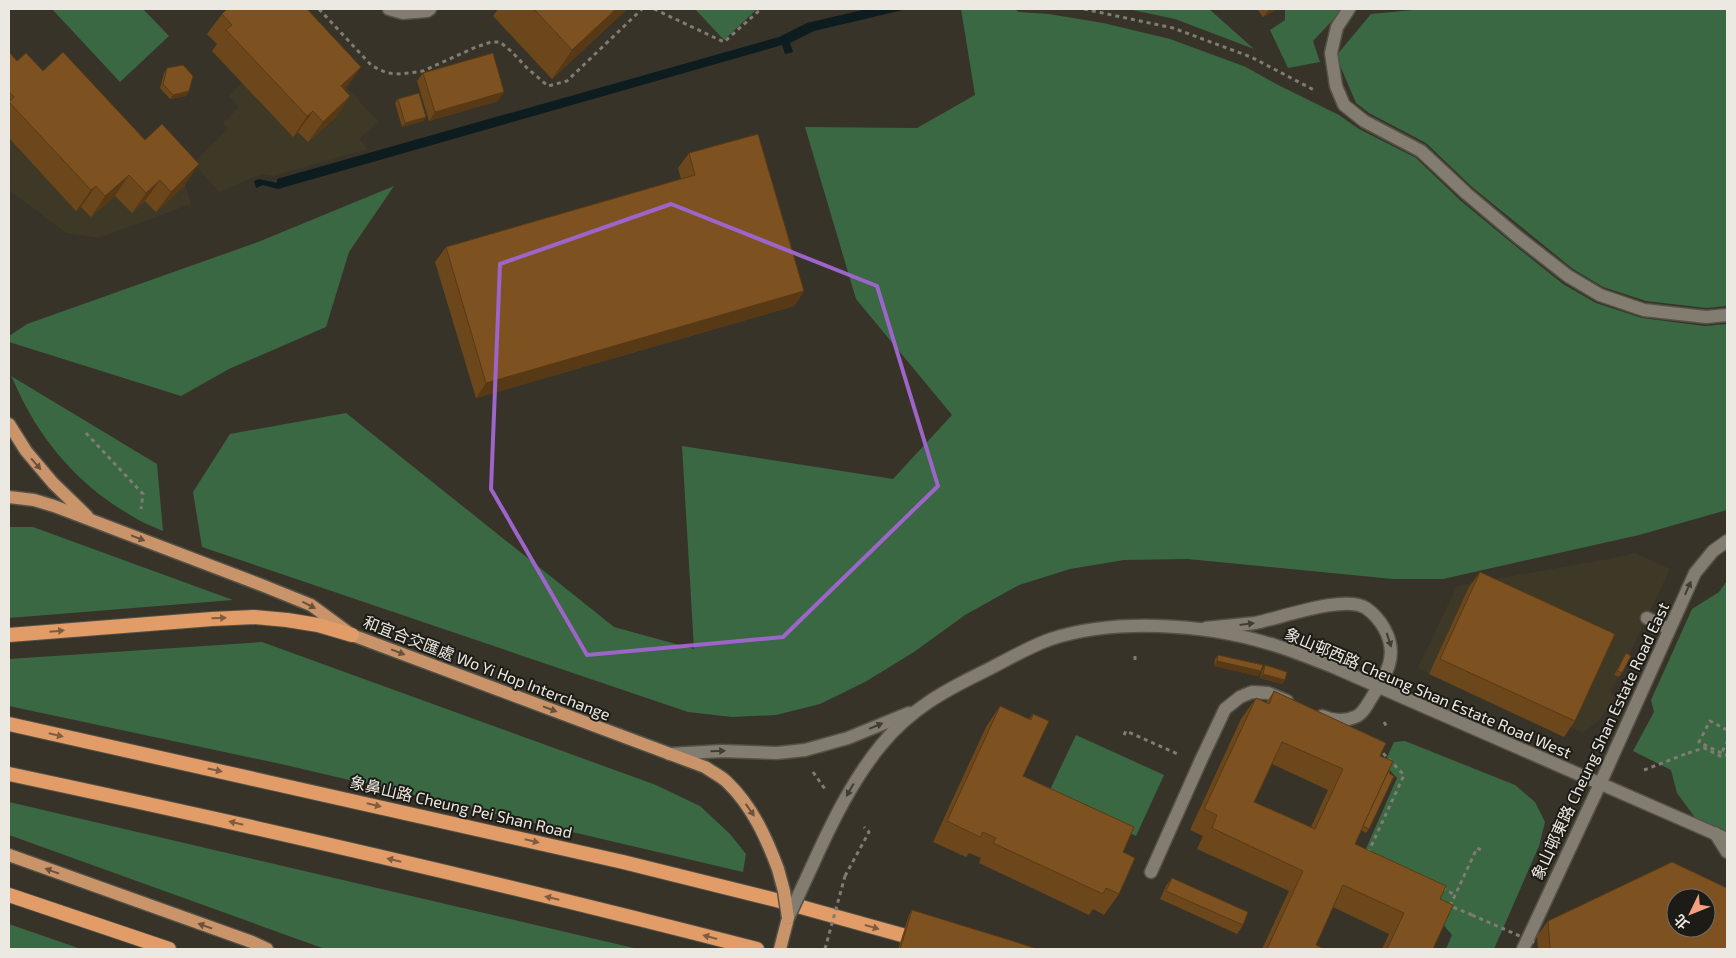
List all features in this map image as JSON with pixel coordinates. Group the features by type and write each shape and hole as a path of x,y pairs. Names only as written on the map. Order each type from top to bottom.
{"highway":[{"path":"9,635 212,618 254,617 318,625 352,635"},
{"name":"象鼻山路 Cheung Pei Shan Road","path":"9,724 614,859 776,900 902,935"},
{"path":"9,774 218,818 618,913 757,949"},
{"path":"9,895 169,949"}],"main road":[{"path":"9,424 36,464 93,521"},
{"name":"和宜合交匯處 Wo Yi Hop Interchange","path":"9,498 34,500 264,586 311,605 352,635 705,767 726,781 741,797 757,819 768,841 784,891 788,918 780,949"},
{"path":"9,855 267,949"}],"street":[{"path":"389,9 403,13 427,11 430,9"},
{"path":"1349,9 1337,27 1331,54 1336,86 1344,105 1364,121 1421,151 1467,194 1518,237 1568,276 1600,295 1644,310 1706,317 1727,315"},
{"name":"象山邨東路 Cheung Shan Estate Road East","path":"1522,949 1600,784 1694,573 1713,551 1727,541"},
{"path":"1198,629 1253,623 1326,605 1349,603 1365,607 1381,623 1390,638 1392,652 1390,663 1379,687 1363,710 1354,718 1343,721 1330,720 1312,712"},
{"path":"1647,618 1669,629"},
{"name":"象山邨西路 Cheung Shan Estate Road West","path":"788,918 841,807 860,773 883,743 914,712 941,693 1050,640 1086,631 1131,626 1198,629 1228,633 1268,643 1331,666 1727,839"},
{"path":"1151,872 1225,709 1240,697 1252,692 1268,693 1294,704"},
{"name":"象山邨西路 Cheung Shan Estate Road West","path":"669,754 722,751 777,753 805,750 848,738 914,712"},
{"path":"1715,833 1727,852"}],"path":[{"path":"319,9 372,66 387,73 401,74 423,71 476,47 491,42 500,42 526,68 548,86 567,80 642,9"},
{"path":"654,9 724,42 761,9"},
{"path":"1084,9 1173,28 1251,57 1344,105"},
{"path":"86,433 143,494 141,509"},
{"path":"1135,656 1135,662"},
{"path":"1727,730 1710,721 1699,742 1727,755"},
{"path":"1384,722 1387,727"},
{"path":"1124,735 1126,731 1200,762"},
{"path":"1644,770 1704,748 1720,756 1727,742"},
{"path":"1375,744 1404,776 1367,854 1376,858"},
{"path":"813,772 827,791"},
{"path":"825,949 845,876 869,832 864,827"},
{"path":"1483,851 1477,848 1450,906 1538,944"},
{"path":"1438,886 1455,894"}],"highlighted area":[{"path":"671,204 877,286 938,486 783,637 587,655 491,489 500,264"}],"shaded area":[{"path":"235,9 273,9 378,121 359,139 368,149 273,176 261,174 219,192 193,163 228,129 223,123 239,107 229,96 242,83 212,51 218,45 207,34"},
{"path":"867,9 907,9 814,31 790,43 793,52 785,54 782,45 278,189 263,185 256,188 254,181 259,179 277,183 277,179 779,37 807,23"},
{"path":"9,76 147,144 185,185 191,204 99,238 66,233 9,190"},
{"path":"1635,553 1670,569 1611,692 1614,696 1606,711 1597,722 1583,733 1569,727 1564,737 1418,668 1457,586"}],"green space":[{"path":"52,9 143,9 169,36 120,82"},
{"path":"695,9 757,9 724,40"},
{"path":"961,9 1014,9 1019,12 1049,14 1103,23 1170,39 1246,67 1339,115 1359,129 1416,158 1461,201 1513,244 1563,284 1596,303 1642,318 1705,326 1727,324 1727,510 1639,535 1443,579 1393,579 1188,559 1124,560 1070,569 1019,585 965,615 914,652 865,682 820,704 776,715 732,717 688,712 202,547 193,492 230,434 346,413 614,627 694,649 682,446 893,479 952,415 856,299 805,127 917,128 975,95"},
{"path":"1128,9 1209,9 1254,49 1175,19"},
{"path":"1285,9 1343,9 1313,41 1320,62 1288,68 1270,30 1285,20"},
{"path":"1423,9 1727,9 1727,306 1706,308 1646,301 1603,287 1573,269 1472,187 1426,143 1369,113 1356,103 1336,56 1371,14"},
{"path":"394,186 349,252 326,327 229,369 181,396 9,342 9,336 27,324 258,242"},
{"path":"11,376 157,464 163,531 139,520 116,506 72,470 37,426"},
{"path":"9,527 33,527 233,600 9,618"},
{"path":"1727,581 1727,855 1720,852 1677,793 1671,770 1633,751 1654,712 1651,700 1692,609 1719,592"},
{"path":"262,642 656,785 700,806 730,834 746,854 743,872 281,764 9,706 9,659"},
{"path":"1076,735 1164,775 1136,836 1048,794"},
{"path":"1405,741 1515,785 1535,802 1545,822 1539,846 1494,949 1446,949 1452,935 1436,916 1358,867 1397,778 1384,764 1394,742"},
{"path":"9,802 638,949 325,949 9,835"},
{"path":"9,924 81,949 9,949"}],"building":[{"path":"227,9 307,9 361,67 341,86 350,96 323,122 313,111 307,116 226,30 232,25 222,14"},
{"path":"534,9 616,9 572,50"},
{"path":"9,52 17,61 26,53 43,71 63,52 145,140 162,124 199,164 171,192 160,180 146,193 129,175 105,196 96,186 91,190 9,102 14,97 9,92"},
{"path":"493,53 504,92 435,112 423,73"},
{"path":"183,65 193,76 189,91 173,95 163,84 167,68"},
{"path":"419,93 426,117 405,123 398,99"},
{"path":"758,134 804,291 486,383 446,247 695,175 689,153"},
{"path":"1480,572 1615,634 1575,721 1440,659"},
{"path":"1626,653 1631,656 1622,673 1617,671"},
{"path":"1218,655 1263,665 1261,671 1217,661"},
{"path":"1265,665 1287,672 1285,680 1263,674"},
{"path":"1274,691 1386,743 1380,756 1393,761 1355,844 1446,886 1440,899 1453,905 1433,949 1387,949 1404,913 1343,885 1316,945 1324,949 1267,949 1303,871 1212,828 1217,815 1204,809 1256,698 1269,704","holes":["1282,742 1343,769 1315,829 1254,802"]},
{"path":"1000,706 1031,720 1033,714 1049,721 1023,776 1134,827 1123,852 1135,858 1119,894 1106,888 1103,894 993,843 996,838 983,832 980,837 947,821"},
{"path":"1389,770 1390,774 1394,776 1369,829 1363,826"},
{"path":"1672,862 1727,888 1727,949 1550,949 1548,921"},
{"path":"1172,878 1248,912 1243,925 1166,891"},
{"path":"912,910 1016,942 1037,949 900,949"}]}
